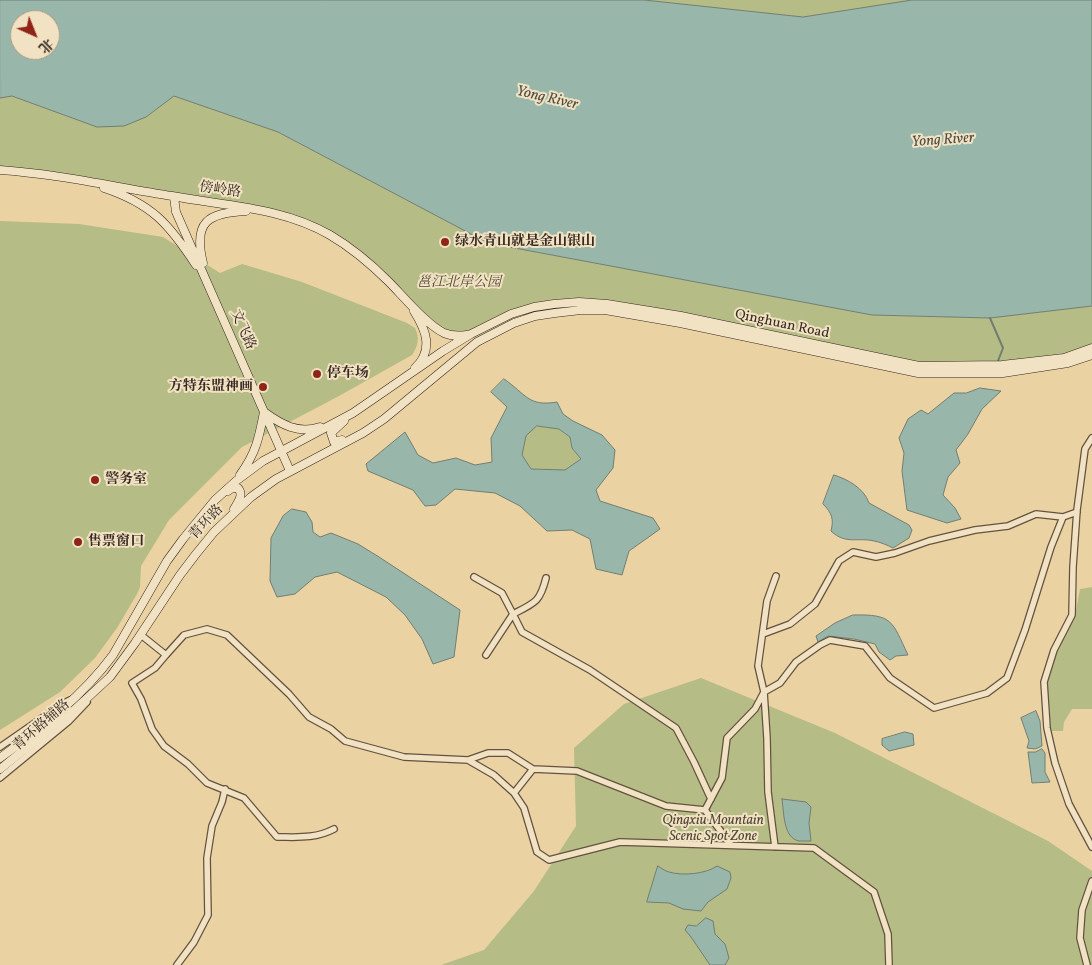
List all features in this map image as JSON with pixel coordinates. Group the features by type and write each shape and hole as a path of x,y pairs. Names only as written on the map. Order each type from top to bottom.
{"main road":[{"name":"傍岭路","path":"0,170 36,173 262,210 304,222 328,234 369,262 409,303"},
{"path":"78,180 125,195 152,212 173,232 207,282"},
{"name":"文飞路","path":"174,197 176,212 290,471"},
{"path":"207,282 199,242 204,227 211,219 220,214 262,210"},
{"name":"Qinghuan Road","path":"471,334 511,314 534,307 579,302 607,304 681,316 918,366 1002,366 1064,358 1092,348"},
{"path":"409,303 443,333 461,336 471,334"},
{"path":"394,386 419,364 426,350 427,342 423,326 409,303"},
{"name":"Qinghuan Road","path":"363,433 404,404 477,342 496,331 535,316 581,310 604,310 680,323 918,373 1002,373 1068,363 1092,355"},
{"name":"青环路","path":"0,758 57,714 92,681 113,655 167,561 215,500 236,481 263,461 353,413 471,334"},
{"path":"236,481 251,460 264,412 278,422 297,430 314,429 334,424"},
{"path":"353,413 331,433 334,442 363,433"},
{"name":"青环路","path":"0,769 97,690 141,635 196,554 231,515 251,497 290,471 363,433"},
{"path":"215,500 232,488 238,488 241,496 231,515"}],"street":[{"path":"1092,438 1085,449 1077,512 1072,615 1054,650 1044,682 1047,728 1055,763 1069,804 1092,847"},
{"path":"763,634 790,624 815,604 839,561 854,552 876,556 895,554 929,541 975,530 1008,526 1036,514 1063,517 1077,512"},
{"path":"705,810 722,778 727,738 755,708 764,692 780,683 796,662 830,640 865,646 890,678 934,708 987,693 1007,678 1063,517"},
{"path":"775,847 768,792 768,738 764,692 758,666 767,601 776,576"},
{"path":"474,577 502,593 522,632 590,670 676,728 711,799"},
{"path":"486,655 513,614 532,604 542,594 546,578"},
{"path":"334,829 322,835 277,837 244,798 206,783 188,764 164,746 152,729 141,699 132,683 155,668 184,635 207,629 227,635 289,694 309,716 331,729 345,741 404,758 468,760 488,753 508,752 533,770 577,771 666,806 705,810 732,845"},
{"path":"141,635 166,655"},
{"name":"青环路辅路","path":"0,778 72,718 97,690"},
{"path":"0,747 62,704 77,697"},
{"path":"468,760 494,775 514,793 524,808 537,852 549,860 620,842 814,848 874,892 888,934 889,965"},
{"path":"514,793 533,770"},
{"path":"177,965 194,942 208,915 207,858 212,826 222,802 224,789"},
{"path":"1087,965 1080,938 1082,910 1092,881"}],"green space":[{"path":"644,0 912,0 803,17"},
{"name":"邕江北岸公园","path":"12,96 97,127 146,117 174,96 278,132 488,243 872,315 990,318 1092,306 1092,348 1064,358 919,366 607,304 534,307 471,334 443,333 348,246 281,215 0,170 0,98"},
{"path":"0,221 79,224 163,237 220,273 242,264 302,282 407,323 415,328 418,339 412,355 242,447 169,520 141,566 140,587 137,594 117,628 95,658 60,692 0,730"},
{"path":"537,426 559,429 570,437 572,448 581,459 565,470 531,469 522,455 525,436"},
{"path":"1092,587 1092,709 1072,709 1064,722 1063,731 1052,731 1045,715 1048,679 1047,660 1056,654 1055,645 1075,615 1080,589"},
{"name":"Qingxiu Mountain Scenic Spot Zone","path":"701,678 835,733 1048,841 1092,871 1092,965 441,965 484,950 534,891 576,826 574,748 624,704"}],"water":[{"name":"Yong River","path":"0,0 644,0 803,17 912,0 1092,0 1092,306 990,318 872,315 488,243 278,132 174,96 146,117 124,126 97,127 12,96 0,98"},
{"path":"504,379 533,401 540,403 557,402 563,414 602,435 615,450 613,468 596,490 600,501 653,518 660,529 629,551 622,575 596,569 590,539 572,530 547,531 520,506 495,493 455,489 436,505 425,506 413,490 368,471 366,464 405,432 418,455 433,463 456,458 475,465 492,462 491,438 507,407 491,392","holes":["537,426 559,429 570,437 572,448 581,459 565,470 531,469 522,455 526,436"]},
{"path":"980,388 1001,391 982,409 968,434 956,450 960,463 948,477 943,495 955,508 961,519 947,523 907,510 902,471 904,453 899,438 908,419 921,410 928,414 954,393 966,393"},
{"path":"834,475 859,489 869,503 909,525 912,530 909,538 893,548 874,541 842,538 831,531 832,516 823,504"},
{"path":"292,509 306,512 312,522 313,532 320,537 331,533 358,544 460,610 454,657 433,664 422,639 405,615 386,597 337,572 315,577 295,594 277,597 270,581 271,538 283,516"},
{"path":"853,615 884,618 894,627 908,655 896,656 890,660 879,652 875,644 854,639 828,636 818,642 816,636 835,623"},
{"path":"1036,711 1040,721 1042,746 1035,749 1027,748 1029,741 1021,718"},
{"path":"905,732 913,734 914,745 889,751 882,745 882,739"},
{"path":"1042,749 1045,753 1045,772 1050,782 1032,783 1028,752"},
{"path":"782,799 806,802 811,807 809,823 811,841 799,841 790,835 785,824"},
{"path":"658,866 669,872 687,874 707,871 717,866 730,872 731,878 727,889 708,902 701,911 683,909 669,903 647,902"},
{"path":"706,918 713,921 715,934 725,944 729,958 725,965 710,965 685,930 688,925 696,926"}],"waterway":[{"path":"990,318 1003,348 998,361"}],"place":[{"name":"绿水青山就是金山银山","path":"445,242"},
{"name":"停车场","path":"317,374"},
{"name":"方特东盟神画","path":"263,387"},
{"name":"警务室","path":"95,480"},
{"name":"售票窗口","path":"78,542"}]}
